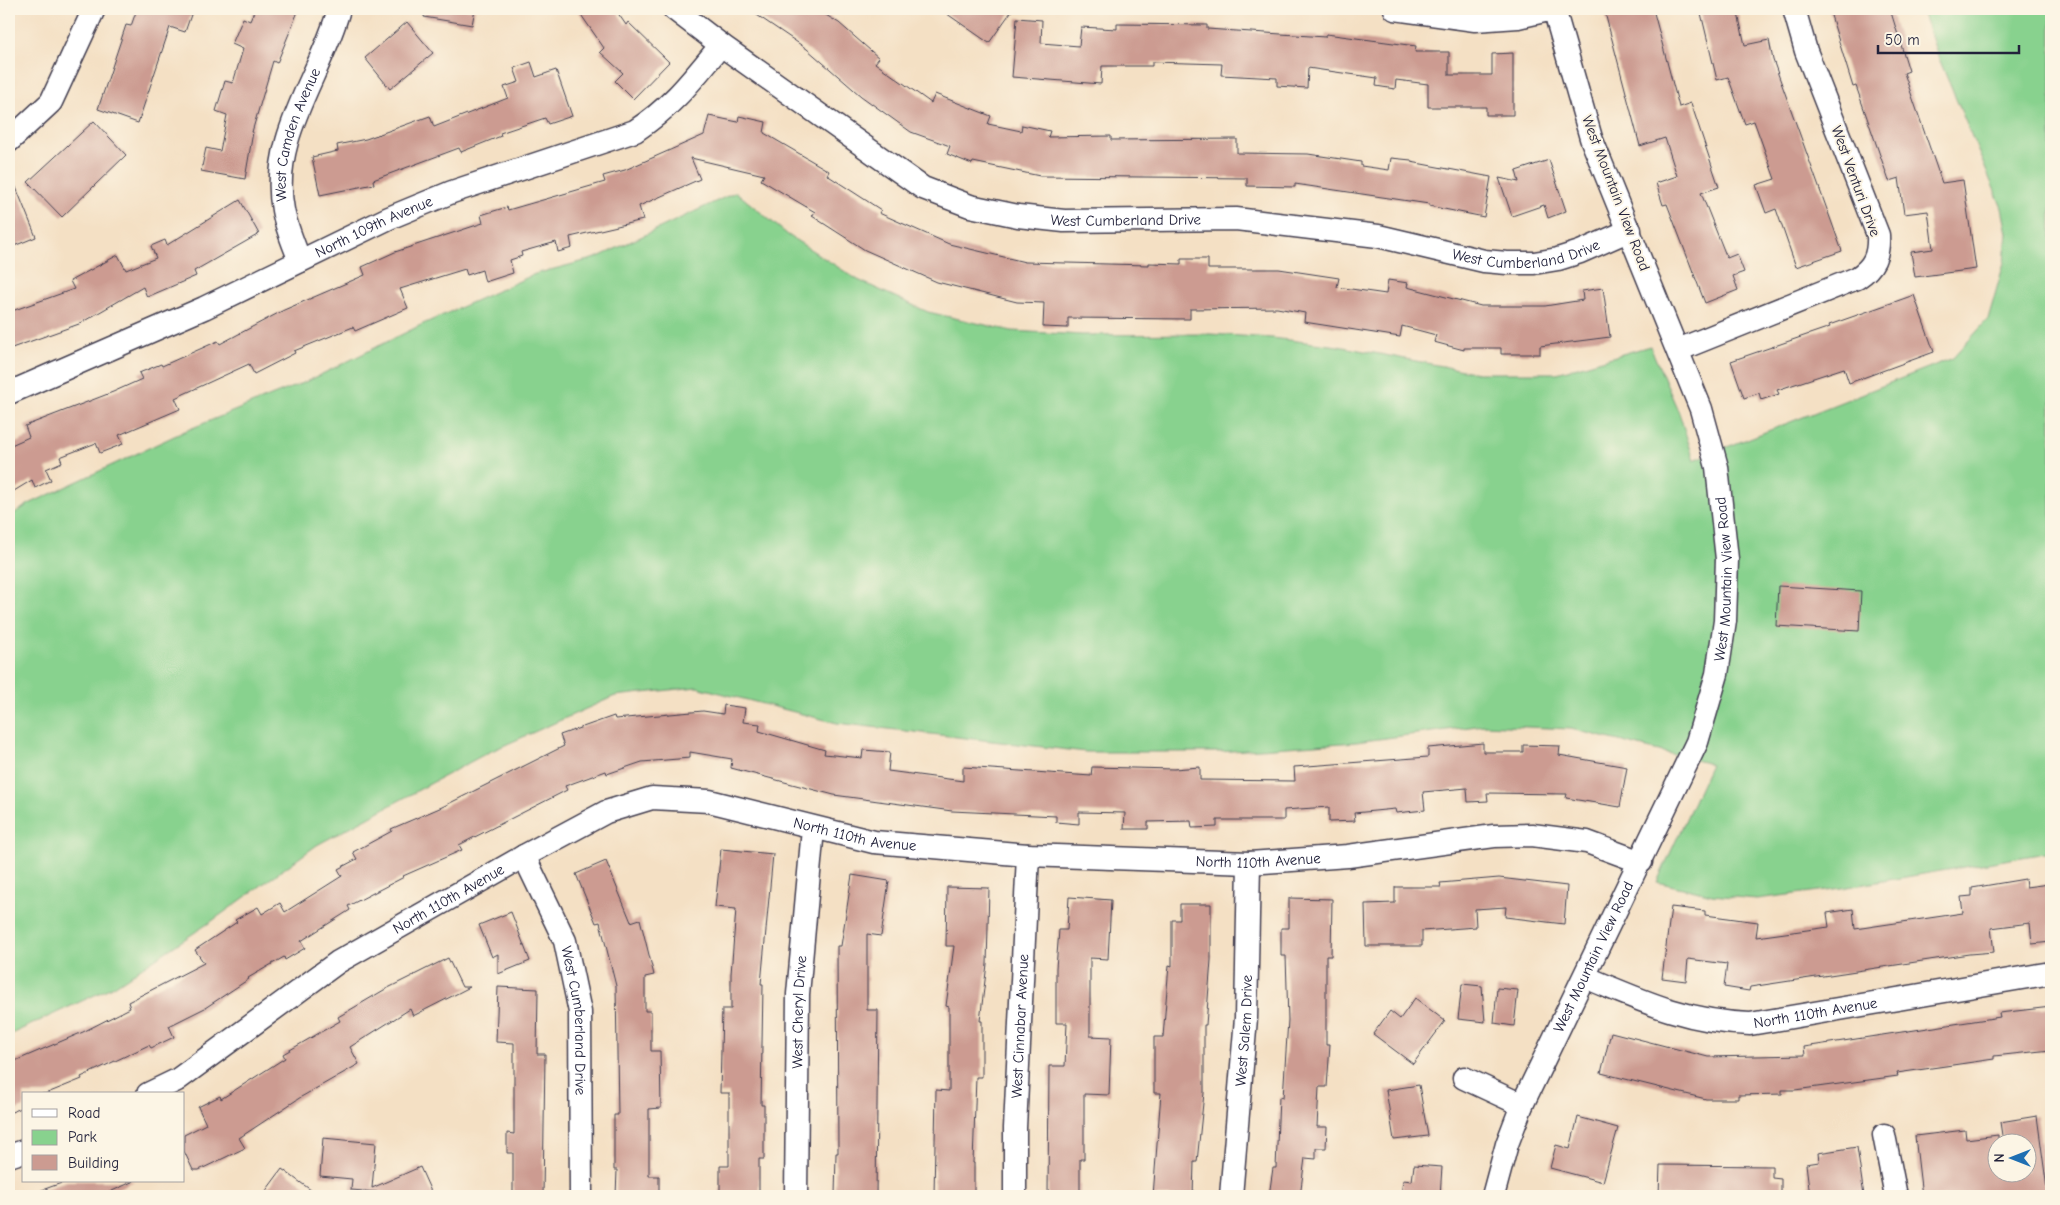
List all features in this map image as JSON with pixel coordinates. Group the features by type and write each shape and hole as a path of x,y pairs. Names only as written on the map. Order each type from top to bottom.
{"street":[{"path":"9,141 51,102 94,9"},
{"name":"West Camden Avenue","path":"300,261 283,210 280,175 286,144 296,113 323,52 339,9"},
{"name":"West Cumberland Drive","path":"674,9 721,45 923,188 970,206 1018,216 1064,221 1236,219 1378,236 1484,261 1507,263 1534,263 1558,259 1580,252 1630,230"},
{"path":"1395,9 1475,20 1518,17 1554,9"},
{"name":"West Mountain View Road","path":"1493,1196 1507,1144 1522,1105 1641,862 1697,742 1717,674 1725,621 1727,559 1717,466 1701,409 1630,230 1591,138 1554,9"},
{"name":"West Venturi Drive","path":"1678,350 1857,278 1874,263 1879,249 1878,235 1806,52 1794,9"},
{"name":"North 109th Avenue","path":"9,393 204,308 389,218 452,192 635,131 660,114 681,95 721,45"},
{"name":"North 110th Avenue","path":"152,1092 177,1080 338,962 524,856 606,812 652,798 709,801 813,829 874,842 1028,855 1249,863 1348,856 1494,836 1532,835 1587,842 1641,862"},
{"name":"West Cheryl Drive","path":"796,1196 798,994 813,829"},
{"name":"West Cinnabar Avenue","path":"1015,1196 1015,1128 1028,855"},
{"name":"West Cumberland Drive","path":"524,856 565,941 580,1012 581,1196"},
{"name":"West Salem Drive","path":"1231,1196 1246,1018 1249,863"},
{"name":"North 110th Avenue","path":"1585,977 1656,1007 1687,1016 1718,1023 1750,1024 2051,973"},
{"path":"1464,1078 1522,1105"},
{"path":"1884,1135 1896,1196"},
{"path":"9,1156 22,1152"}],"green space":[{"path":"1921,9 2051,9 2051,852 1842,888 1757,899 1712,895 1657,882 1711,764 1571,729 1484,725 1356,742 1218,752 1086,752 837,723 697,687 615,696 487,753 317,845 212,921 114,986 9,1035 9,517 29,504 185,431 310,380 423,324 535,274 596,258 736,192 788,235 858,280 928,312 1012,331 1082,335 1210,334 1272,338 1338,346 1478,373 1557,373 1650,346 1679,413 1694,460 1953,358 1988,319 2004,263 2007,233 2002,208 1940,61"}],"building":[{"path":"137,9 193,9 185,32 170,27 138,123 98,109 126,25 131,26"},
{"path":"255,9 299,9 277,63 273,61 252,132 245,179 201,171 206,148 220,151 227,115 216,111 225,81 233,83 243,49 232,44 243,18 250,21"},
{"path":"425,9 475,9 472,25 424,17"},
{"path":"577,9 615,9 626,25 628,22 669,62 633,99 615,81 623,73 600,52 604,48"},
{"path":"748,9 816,9 839,23 879,58 875,63 931,103 935,94 991,116 988,124 1021,131 1022,125 1050,131 1048,137 1111,136 1111,140 1237,139 1237,153 1308,154 1361,162 1361,166 1389,170 1391,158 1411,160 1411,162 1491,177 1484,217 1429,206 1429,204 1295,184 1295,187 1247,186 1247,178 1040,176 973,162 972,164 947,154 950,146 911,132 861,96 807,49"},
{"path":"940,9 1013,9 989,43"},
{"path":"1604,9 1653,9 1679,107 1691,103 1719,187 1701,193 1727,258 1737,254 1744,272 1733,276 1738,290 1705,303 1667,204 1663,205 1656,183 1677,176 1665,138 1640,146"},
{"path":"1700,9 1737,9 1745,45 1769,40 1773,60 1842,251 1796,267 1776,209 1766,213 1756,185 1775,179 1754,121 1745,124 1728,77 1717,80"},
{"path":"1829,9 1890,9 1909,71 1904,73 1942,183 1963,180 1976,269 1915,277 1911,252 1933,249 1928,211 1904,214 1899,178 1889,181 1856,86 1853,87"},
{"path":"1017,18 1042,20 1041,43 1079,46 1081,27 1117,29 1117,24 1207,25 1207,29 1325,37 1326,34 1416,46 1415,52 1449,52 1449,75 1492,75 1492,54 1513,53 1513,115 1486,115 1486,107 1428,107 1428,84 1396,80 1395,89 1376,86 1377,78 1308,68 1307,88 1277,86 1277,78 1221,75 1222,64 1152,62 1152,66 1102,66 1101,84 1012,77"},
{"path":"407,22 433,53 390,89 365,58"},
{"path":"531,62 536,77 556,70 572,116 548,124 545,118 500,133 501,136 461,152 459,148 373,180 374,184 320,195 312,157 338,151 337,145 366,139 430,116 434,127 508,98 504,87 519,82 514,68"},
{"path":"709,116 738,122 739,116 766,122 764,133 829,171 827,175 881,210 879,213 949,244 1025,262 1149,265 1149,263 1181,264 1181,259 1208,259 1208,269 1279,269 1339,278 1337,287 1386,294 1388,280 1408,283 1407,287 1481,306 1545,306 1583,300 1582,291 1603,288 1610,337 1540,346 1540,354 1501,354 1501,348 1464,348 1464,350 1434,342 1436,335 1402,326 1400,337 1304,322 1305,313 1277,308 1190,309 1190,319 1068,318 1068,328 1043,327 1044,303 1017,302 937,282 865,250 812,216 815,212 761,180 764,175 691,158 700,179 639,206 643,220 570,237 572,248 558,252 556,242 521,252 522,256 510,260 513,273 485,282 482,270 467,275 465,269 400,289 408,308 355,331 353,327 294,351 295,353 254,374 249,364 175,398 180,409 119,435 123,444 100,453 96,443 60,457 62,462 46,469 51,480 35,488 32,480 9,494 9,446 29,437 25,426 142,379 139,373 161,364 162,366 218,341 220,344 284,310 365,275 362,267 395,252 483,223 481,215 507,207 508,210 605,182 603,176 625,170 704,135"},
{"path":"94,121 126,155 62,217 28,182"},
{"path":"1549,160 1566,211 1548,218 1544,205 1512,216 1499,178 1519,182 1516,171"},
{"path":"9,170 36,237 9,248"},
{"path":"240,200 259,234 194,271 196,276 147,297 143,287 79,324 9,349 9,312 74,289 70,281 118,255 126,270 156,258 151,246 165,240 167,245"},
{"path":"1914,295 1934,352 1849,383 1844,368 1777,390 1779,394 1761,400 1759,393 1744,398 1731,361 1830,327 1829,325"},
{"path":"1778,586 1861,591 1859,631 1776,626"},
{"path":"724,705 745,708 743,722 760,724 759,731 825,750 824,754 862,758 863,750 890,752 888,771 963,781 963,767 1091,776 1092,767 1174,769 1200,767 1200,780 1295,781 1294,767 1428,757 1428,748 1483,743 1483,752 1523,752 1523,745 1560,746 1559,755 1627,767 1620,807 1566,798 1567,794 1487,793 1488,801 1468,802 1467,788 1423,792 1425,810 1396,813 1395,809 1354,813 1355,821 1329,822 1329,807 1284,810 1284,820 1217,820 1217,827 1192,828 1191,821 1148,822 1148,829 1124,829 1125,813 1079,812 1079,824 1056,822 1056,816 952,811 834,795 731,768 732,759 690,752 690,758 642,762 607,774 606,771 565,786 567,790 459,845 462,850 403,876 348,906 350,910 301,941 305,948 285,960 284,957 248,978 205,1008 169,1026 174,1037 151,1048 149,1045 81,1077 82,1079 50,1092 22,1092 22,1108 9,1113 9,1066 16,1063 15,1061 83,1032 130,1008 128,1002 204,963 195,950 237,922 235,920 258,907 262,914 280,903 285,912 342,876 338,869 357,859 353,852 392,831 391,829 442,807 564,746 560,735 614,716 615,719 703,711 723,714"},
{"path":"721,849 773,854 761,984 763,984 761,1105 764,1105 764,1159 759,1159 759,1196 720,1196 720,1166 729,1166 729,1093 720,1093 722,1009 731,1009 731,974 736,909 715,907"},
{"path":"606,861 631,922 640,919 654,975 645,977 645,1011 651,1011 651,1051 660,1051 661,1108 649,1109 649,1176 659,1176 659,1196 616,1196 617,1170 614,1170 614,1115 618,1115 616,986 600,922 596,923 576,874"},
{"path":"852,875 889,881 881,936 867,934 867,1010 878,1010 876,1196 835,1196 836,1153 838,1153 837,946 841,946"},
{"path":"1499,878 1567,886 1564,924 1505,917 1506,907 1475,909 1476,927 1422,931 1422,946 1366,946 1365,904 1395,903 1395,887 1441,887 1440,883"},
{"path":"2025,879 2026,887 2049,884 2051,942 2032,944 2030,923 1991,928 1994,952 1969,954 1750,987 1749,991 1724,987 1727,964 1688,959 1686,981 1662,978 1671,907 1705,911 1705,915 1758,922 1756,937 1829,927 1827,913 1853,909 1855,929 1963,913 1961,897 1972,896 1972,888"},
{"path":"947,887 989,888 987,964 980,1021 982,1021 982,1077 976,1077 973,1163 974,1196 934,1196 936,1090 949,1091 949,1007 946,1006 954,946 946,946"},
{"path":"1069,897 1111,900 1108,959 1090,958 1090,1036 1111,1037 1109,1095 1084,1094 1084,1159 1080,1159 1080,1196 1048,1196 1049,1066 1065,1066 1067,1023 1056,1023 1056,968 1059,930 1067,930"},
{"path":"1289,898 1332,899 1331,956 1326,956 1326,1045 1330,1045 1327,1087 1319,1087 1317,1127 1327,1127 1326,1148 1316,1148 1316,1159 1305,1158 1300,1196 1269,1196 1273,1168 1276,1168 1279,1097 1283,1098 1288,1020 1286,956 1281,956 1281,928 1289,928"},
{"path":"1180,904 1211,904 1211,960 1206,1025 1204,1025 1204,1093 1197,1162 1194,1162 1193,1196 1153,1196 1161,1093 1154,1093 1154,1037 1163,1037 1169,965 1172,966 1172,920 1180,920"},
{"path":"511,912 530,961 498,974 498,954 492,957 479,925"},
{"path":"448,958 462,987 470,987 413,1016 410,1009 350,1047 359,1064 301,1097 239,1138 245,1148 199,1170 193,1170 185,1153 185,1134 206,1124 198,1107 220,1096 221,1099 285,1058 283,1054 340,1021 338,1017 384,990"},
{"path":"1462,984 1482,986 1485,1022 1458,1019"},
{"path":"498,987 538,989 537,1054 545,1054 543,1196 513,1196 513,1153 507,1153 507,1133 514,1134 514,1043 496,1042"},
{"path":"1497,988 1518,990 1514,1026 1494,1023"},
{"path":"1415,998 1445,1021 1413,1064 1373,1034 1390,1011 1400,1019"},
{"path":"2051,1007 2051,1050 1994,1056 1994,1059 1897,1073 1898,1076 1795,1090 1782,1090 1782,1094 1738,1095 1738,1099 1706,1099 1601,1073 1611,1032 1708,1057 1805,1055 1804,1047 2000,1017 1999,1013"},
{"path":"1419,1085 1428,1136 1394,1140 1386,1090"},
{"path":"2037,1116 2048,1196 1922,1196 1915,1136 1965,1130 1966,1139 1988,1136 1988,1182 2038,1182 2038,1132 2002,1132 2000,1122"},
{"path":"1578,1117 1618,1128 1603,1182 1550,1168 1556,1145 1570,1149"},
{"path":"323,1138 376,1143 372,1188 420,1167 433,1196 391,1196 390,1193 351,1190 352,1179 320,1176"},
{"path":"1857,1147 1864,1196 1810,1196 1806,1164 1819,1162 1818,1153"},
{"path":"1414,1165 1442,1167 1440,1196 1401,1196 1403,1180 1412,1181"},
{"path":"1660,1165 1772,1166 1772,1178 1781,1179 1781,1196 1659,1196"},
{"path":"282,1169 319,1196 262,1196"},
{"path":"64,1182 132,1182 101,1196 31,1196 31,1194"}]}
